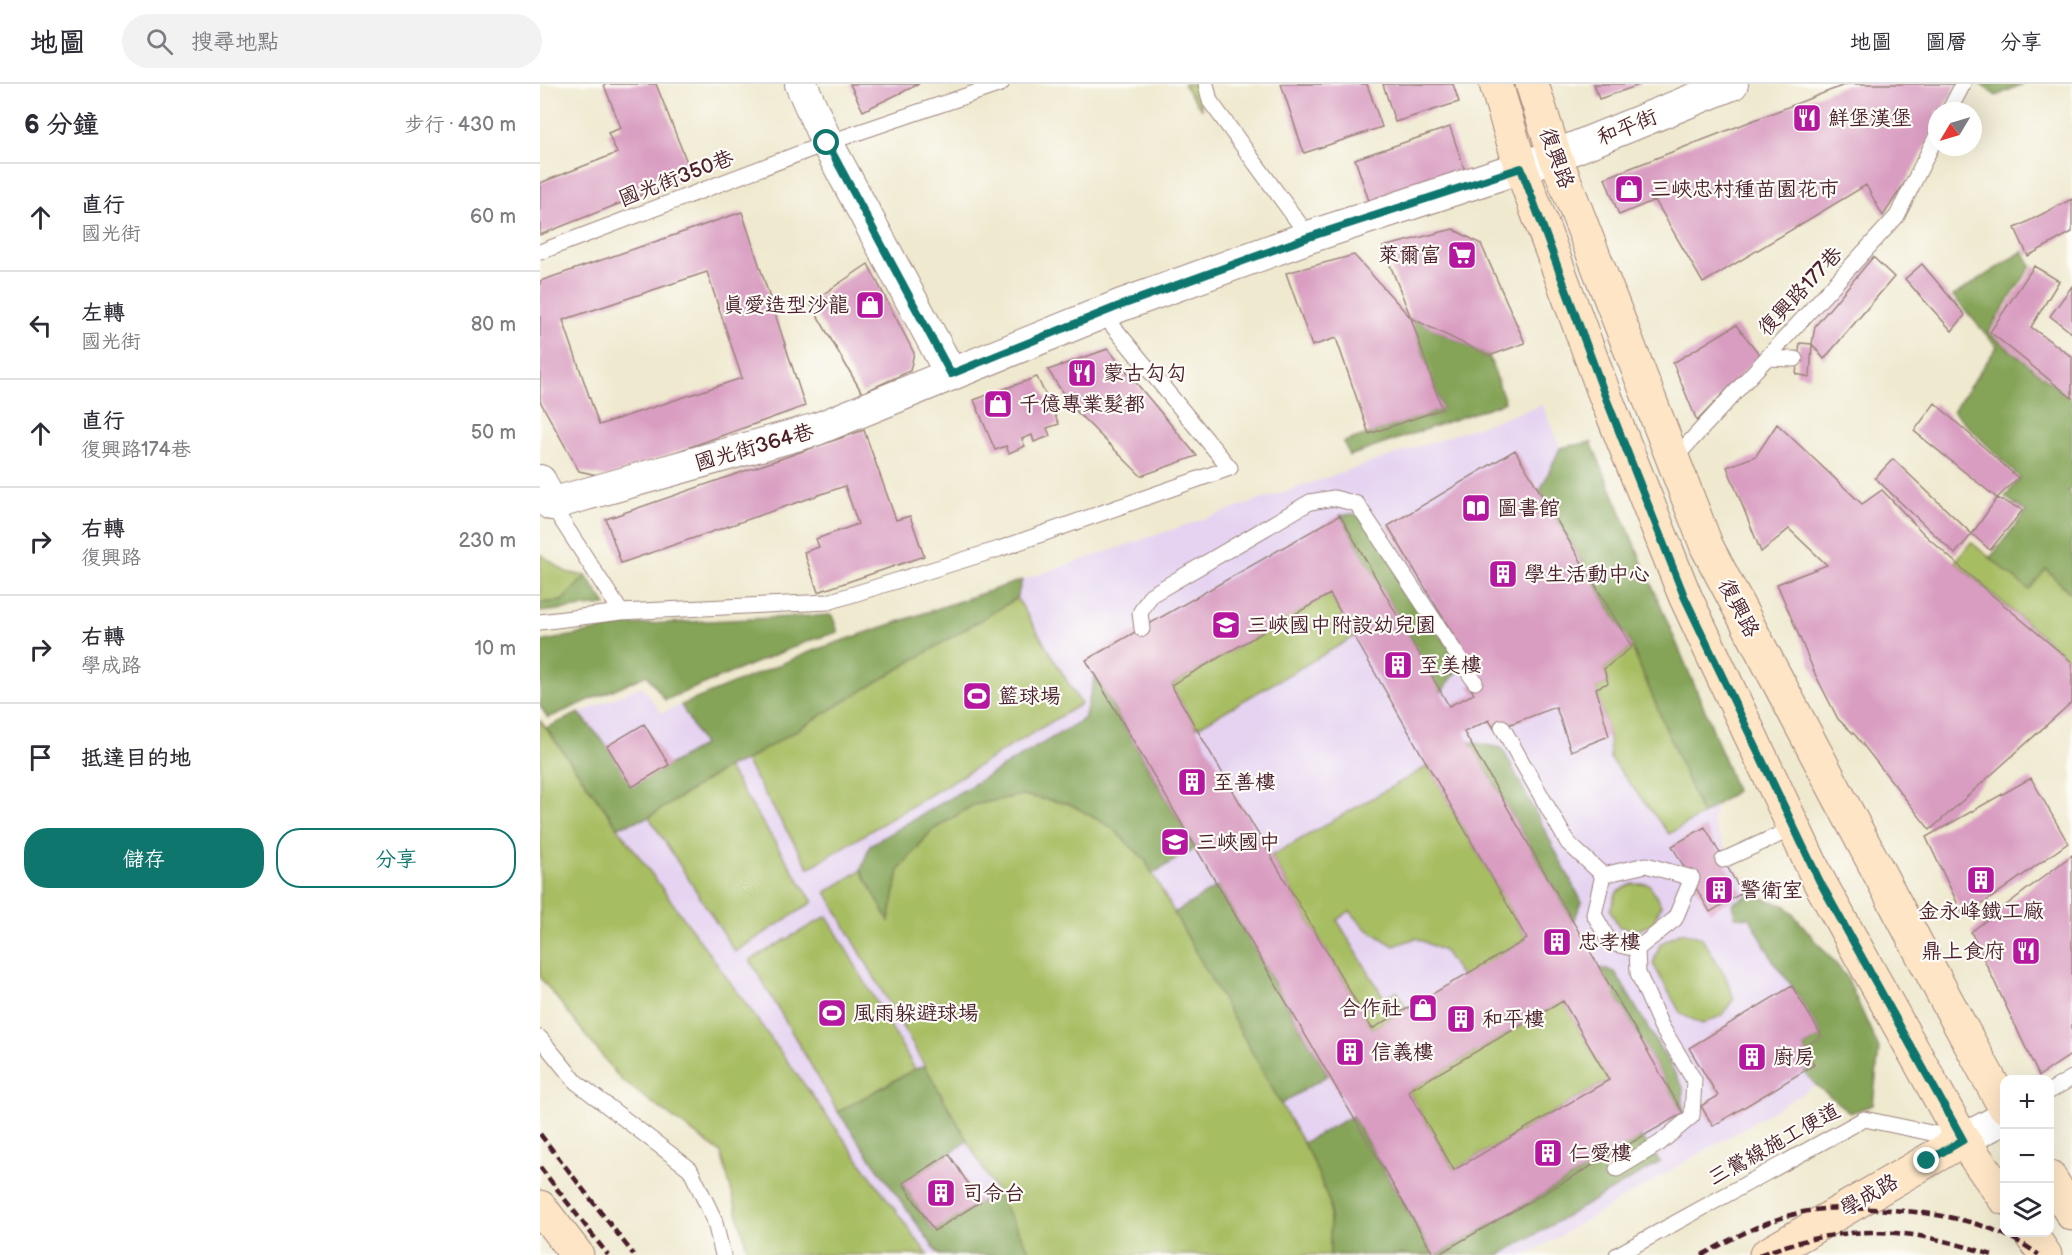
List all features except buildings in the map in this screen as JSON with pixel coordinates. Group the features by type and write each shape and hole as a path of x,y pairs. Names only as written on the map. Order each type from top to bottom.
{"main road":[{"name":"復興路","path":"1496,84 1521,168 1606,398 1684,596 1824,891 1963,1140 2000,1192"},
{"name":"復興路","path":"1532,84 1555,156 1707,547 2000,1099"},
{"name":"學成路","path":"1767,1255 1963,1140"},
{"path":"2052,1183 2072,1214"},
{"path":"540,1207 577,1255"},
{"path":"2032,1237 2045,1255"}],"street":[{"path":"801,84 827,143 951,374"},
{"name":"和平街","path":"1309,237 1555,156 1732,84"},
{"name":"國光街364巷","path":"546,493 817,429 951,374 1119,298 1309,237"},
{"name":"學成路","path":"1963,1140 2000,1120"}],"lane":[{"name":"國光街350巷","path":"540,252 827,143 1001,84"},
{"path":"1206,84 1210,101 1309,237"},
{"path":"1954,102 1963,84"},
{"name":"復興路177巷","path":"1673,460 1897,216 1928,153"},
{"path":"540,622 621,612 828,602 999,549 1230,468 1119,298"},
{"path":"1767,358 1795,358"},
{"path":"546,493 621,612"},
{"path":"1142,629 1140,613 1150,595 1310,502 1334,498 1358,504 1475,682"},
{"path":"1502,727 1568,843 1603,875"},
{"path":"1723,860 1794,828"},
{"path":"1603,875 1646,865 1692,878 1675,919 1637,949"},
{"path":"1603,875 1594,914 1610,943 1637,949"},
{"path":"1617,1169 1660,1143 1692,1116 1694,1080 1661,1026 1638,973 1637,949"},
{"path":"540,1038 576,1082 690,1169 714,1219 723,1255"},
{"path":"2054,1088 2072,1078"},
{"name":"三鶯線施工便道","path":"1617,1255 1863,1119 1963,1140"}],"shaded area":[{"name":"三峽國中","path":"1542,405 1716,804 1712,823 1750,894 1765,899 1847,1063 1830,1077 1527,1255 928,1255 546,728 642,686 661,713 815,650"}],"green space":[{"path":"1183,84 1196,84 1202,110"},
{"path":"1980,84 2023,84 1996,96"},
{"path":"2023,251 2031,266 1988,332 2072,400 2072,487 2068,492 2072,496 2072,591 2068,591 2046,569 2029,590 1990,558 2026,512 2005,497 2020,478 1953,411 1997,347 1953,296"},
{"path":"1411,318 1489,356 1505,402 1349,456 1344,442 1442,409"},
{"path":"1591,442 1710,722 1736,791 1702,815 1632,647 1540,491 1560,448"},
{"path":"1367,513 1461,666 1441,693 1340,515"},
{"path":"1971,542 2029,589 2046,569 2068,591 2072,591 2072,662 1955,562"},
{"path":"540,554 566,572 586,576 562,601 540,603"},
{"path":"586,576 606,605 540,612 540,603 562,601"},
{"path":"1022,580 1017,598 745,761 727,767 649,817 618,827 546,728 579,713 607,746 632,786 703,745 681,705 815,650"},
{"path":"1330,594 1354,637 1196,728 1171,685"},
{"path":"1017,598 1081,704 809,868 745,761"},
{"path":"832,615 838,632 811,640 665,700 647,675 548,718 540,706 540,642 624,625"},
{"path":"1632,647 1702,815 1669,834 1610,758 1609,736 1596,688 1608,683 1604,669"},
{"path":"1095,676 1195,848 1152,874 1145,860 1111,827 1070,804 1022,795 973,805 931,831 899,870 889,921 861,870 870,845 1084,719"},
{"path":"540,720 928,1255 749,1255 721,1153 621,1080 540,977"},
{"path":"1470,742 1502,748 1582,902 1573,922"},
{"path":"1428,766 1527,939 1462,978 1444,951 1416,938 1394,946 1365,928 1350,911 1337,920 1384,998 1397,991 1407,1009 1372,1029 1271,856"},
{"path":"727,767 813,902 735,952 649,817"},
{"path":"1023,795 1070,804 1111,827 1145,860 1314,1163 1330,1204 1330,1255 1032,1255 826,892 861,870 889,920 899,870 931,831 973,805"},
{"path":"1632,884 1649,884 1661,905 1653,923 1638,930 1619,927 1610,910 1617,892"},
{"path":"1218,886 1328,1075 1281,1104 1174,913"},
{"path":"1750,894 1786,906 1846,976 1879,1049 1873,1105 1850,1113 1804,1072 1814,1065 1803,1047 1822,1036 1792,986 1775,964 1750,918 1735,917 1733,903"},
{"name":"風雨躲避球場","path":"827,916 915,1069 838,1112 750,960"},
{"path":"1681,932 1702,938 1725,975 1734,999 1721,1016 1702,1024 1681,1014 1653,964 1660,944"},
{"path":"1599,968 1615,972 1683,1087 1683,1113"},
{"path":"1563,1001 1609,1080 1454,1170 1408,1091"},
{"path":"925,1066 968,1141 903,1184 934,1231 996,1192 1032,1255 939,1255 838,1112 915,1069"},
{"path":"1352,1116 1434,1255 1330,1255 1330,1204 1314,1163 1303,1143"},
{"path":"1641,1137 1660,1162 1500,1255 1437,1255"}],"railway":[{"path":"540,1134 634,1255"},
{"path":"540,1167 608,1255"},
{"path":"1702,1255 1764,1224 1790,1215 1811,1210 1845,1208 1915,1212 1959,1219 2001,1233 2039,1255"},
{"path":"1759,1255 1819,1237 1876,1232 1932,1238 1992,1255"}],"place":[{"name":"鮮堡漢堡","path":"1807,118"},
{"name":"三峽忠村種苗園花市","path":"1629,189"},
{"name":"萊爾富","path":"1462,255"},
{"name":"真愛造型沙龍","path":"870,305"},
{"name":"蒙古勾勾","path":"1082,373"},
{"name":"千億專業髮都","path":"998,404"},
{"name":"圖書館","path":"1476,508"},
{"name":"學生活動中心","path":"1503,574"},
{"name":"三峽國中附設幼兒園","path":"1226,625"},
{"name":"至美樓","path":"1398,665"},
{"name":"籃球場","path":"977,696"},
{"name":"至善樓","path":"1192,782"},
{"name":"三峽國中","path":"1175,842"},
{"name":"金永峰鐵工廠","path":"1981,880"},
{"name":"警衛室","path":"1719,890"},
{"name":"忠孝樓","path":"1557,942"},
{"name":"鼎上食府","path":"2026,951"},
{"name":"合作社","path":"1423,1008"},
{"name":"風雨躲避球場","path":"832,1013"},
{"name":"和平樓","path":"1461,1019"},
{"name":"信義樓","path":"1350,1052"},
{"name":"廚房","path":"1752,1057"},
{"name":"仁愛樓","path":"1548,1153"},
{"name":"司令台","path":"941,1193"}],"route":[{"path":"827,143 951,374 1119,306 1309,237 1521,168 1606,398 1684,596 1819,880 1963,1140 1927,1161"}]}
